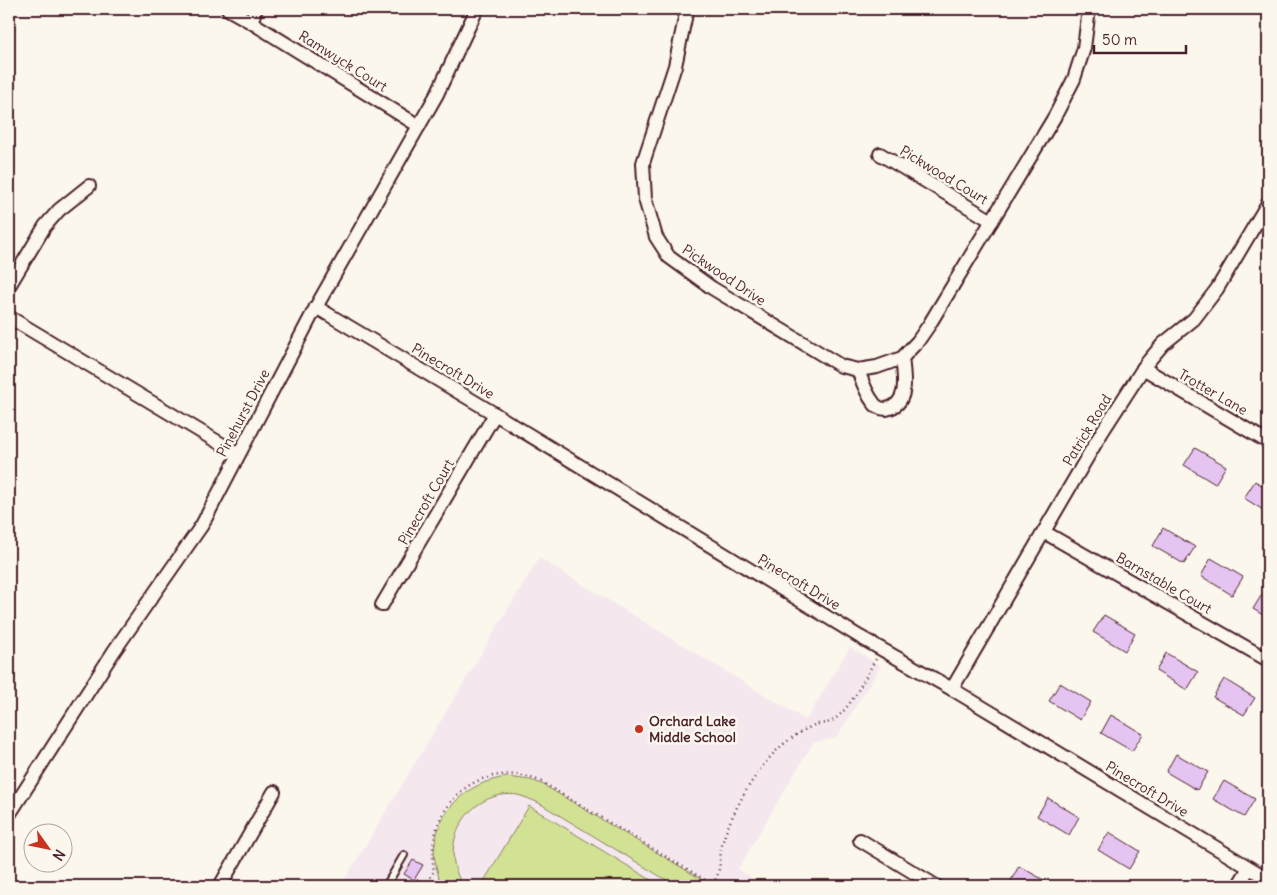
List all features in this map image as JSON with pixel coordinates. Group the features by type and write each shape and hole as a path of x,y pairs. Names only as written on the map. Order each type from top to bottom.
{"street":[{"name":"Ramwyck Court","path":"228,9 419,126"},
{"path":"251,22 256,9"},
{"name":"Pinehurst Drive","path":"9,815 114,652 202,525 316,307 437,94 476,9"},
{"name":"Pickwood Drive","path":"687,9 674,66 643,163 645,200 656,236 669,257 712,288 841,366 858,370"},
{"path":"902,358 904,381 902,396 898,403 888,408 880,409 867,394 858,370 877,367 902,358 918,341 929,325 1055,116 1074,79 1084,48 1089,9"},
{"name":"Pickwood Court","path":"880,154 992,221"},
{"path":"9,286 45,226 59,210 89,186"},
{"name":"Patrick Road","path":"952,689 1102,432 1143,368 1163,344 1194,319 1217,289 1268,203"},
{"name":"Pinecroft Drive","path":"316,307 882,650 952,689 1268,879"},
{"path":"9,317 238,454"},
{"name":"Trotter Lane","path":"1143,368 1268,442"},
{"name":"Pinecroft Court","path":"382,605 495,414"},
{"name":"Barnstable Court","path":"1044,532 1268,660"},
{"path":"220,886 274,792"},
{"path":"860,840 936,886"},
{"path":"1238,886 1249,868"}],"lane":[{"path":"386,886 404,856"}],"path":[{"path":"712,884 719,874 723,840 749,784 763,765 790,738 817,724 830,722 844,711 882,650"},
{"path":"425,886 434,871 432,857 434,835 444,810 454,798 476,782 491,776 504,775 524,776 546,784 716,886"},
{"path":"409,886 410,884 415,886"}],"shaded area":[{"name":"Orchard Lake Middle School","path":"539,558 806,720 850,647 881,666 836,738 813,743 738,869 765,886 341,886"}],"green space":[{"path":"507,777 531,780 542,784 713,886 676,886 539,803 518,795 500,795 484,801 471,810 461,823 455,838 453,854 456,871 464,886 433,886 439,878 434,855 435,840 446,813 455,802 478,785"},
{"path":"529,806 661,886 481,886"}],"building":[{"path":"1195,448 1226,466 1215,484 1184,465"},
{"path":"1255,481 1268,489 1268,513 1244,498"},
{"path":"1163,528 1195,547 1184,564 1153,546"},
{"path":"1211,558 1243,577 1232,595 1201,576"},
{"path":"1264,591 1268,594 1268,618 1253,609"},
{"path":"1104,615 1135,633 1125,651 1093,632"},
{"path":"1166,653 1198,672 1187,690 1156,671"},
{"path":"1224,679 1255,698 1244,715 1213,697"},
{"path":"1060,683 1091,702 1080,720 1049,701"},
{"path":"1111,715 1143,734 1132,751 1101,733"},
{"path":"1176,754 1208,772 1197,790 1166,772"},
{"path":"1224,781 1255,799 1244,817 1213,799"},
{"path":"1048,798 1079,817 1069,835 1037,816"},
{"path":"1109,832 1140,851 1129,869 1098,850"},
{"path":"413,860 423,865 414,880 404,874"},
{"path":"1019,866 1051,884 1050,886 1013,886 1009,884"}],"place":[{"name":"Orchard Lake Middle School","path":"639,729"}]}
